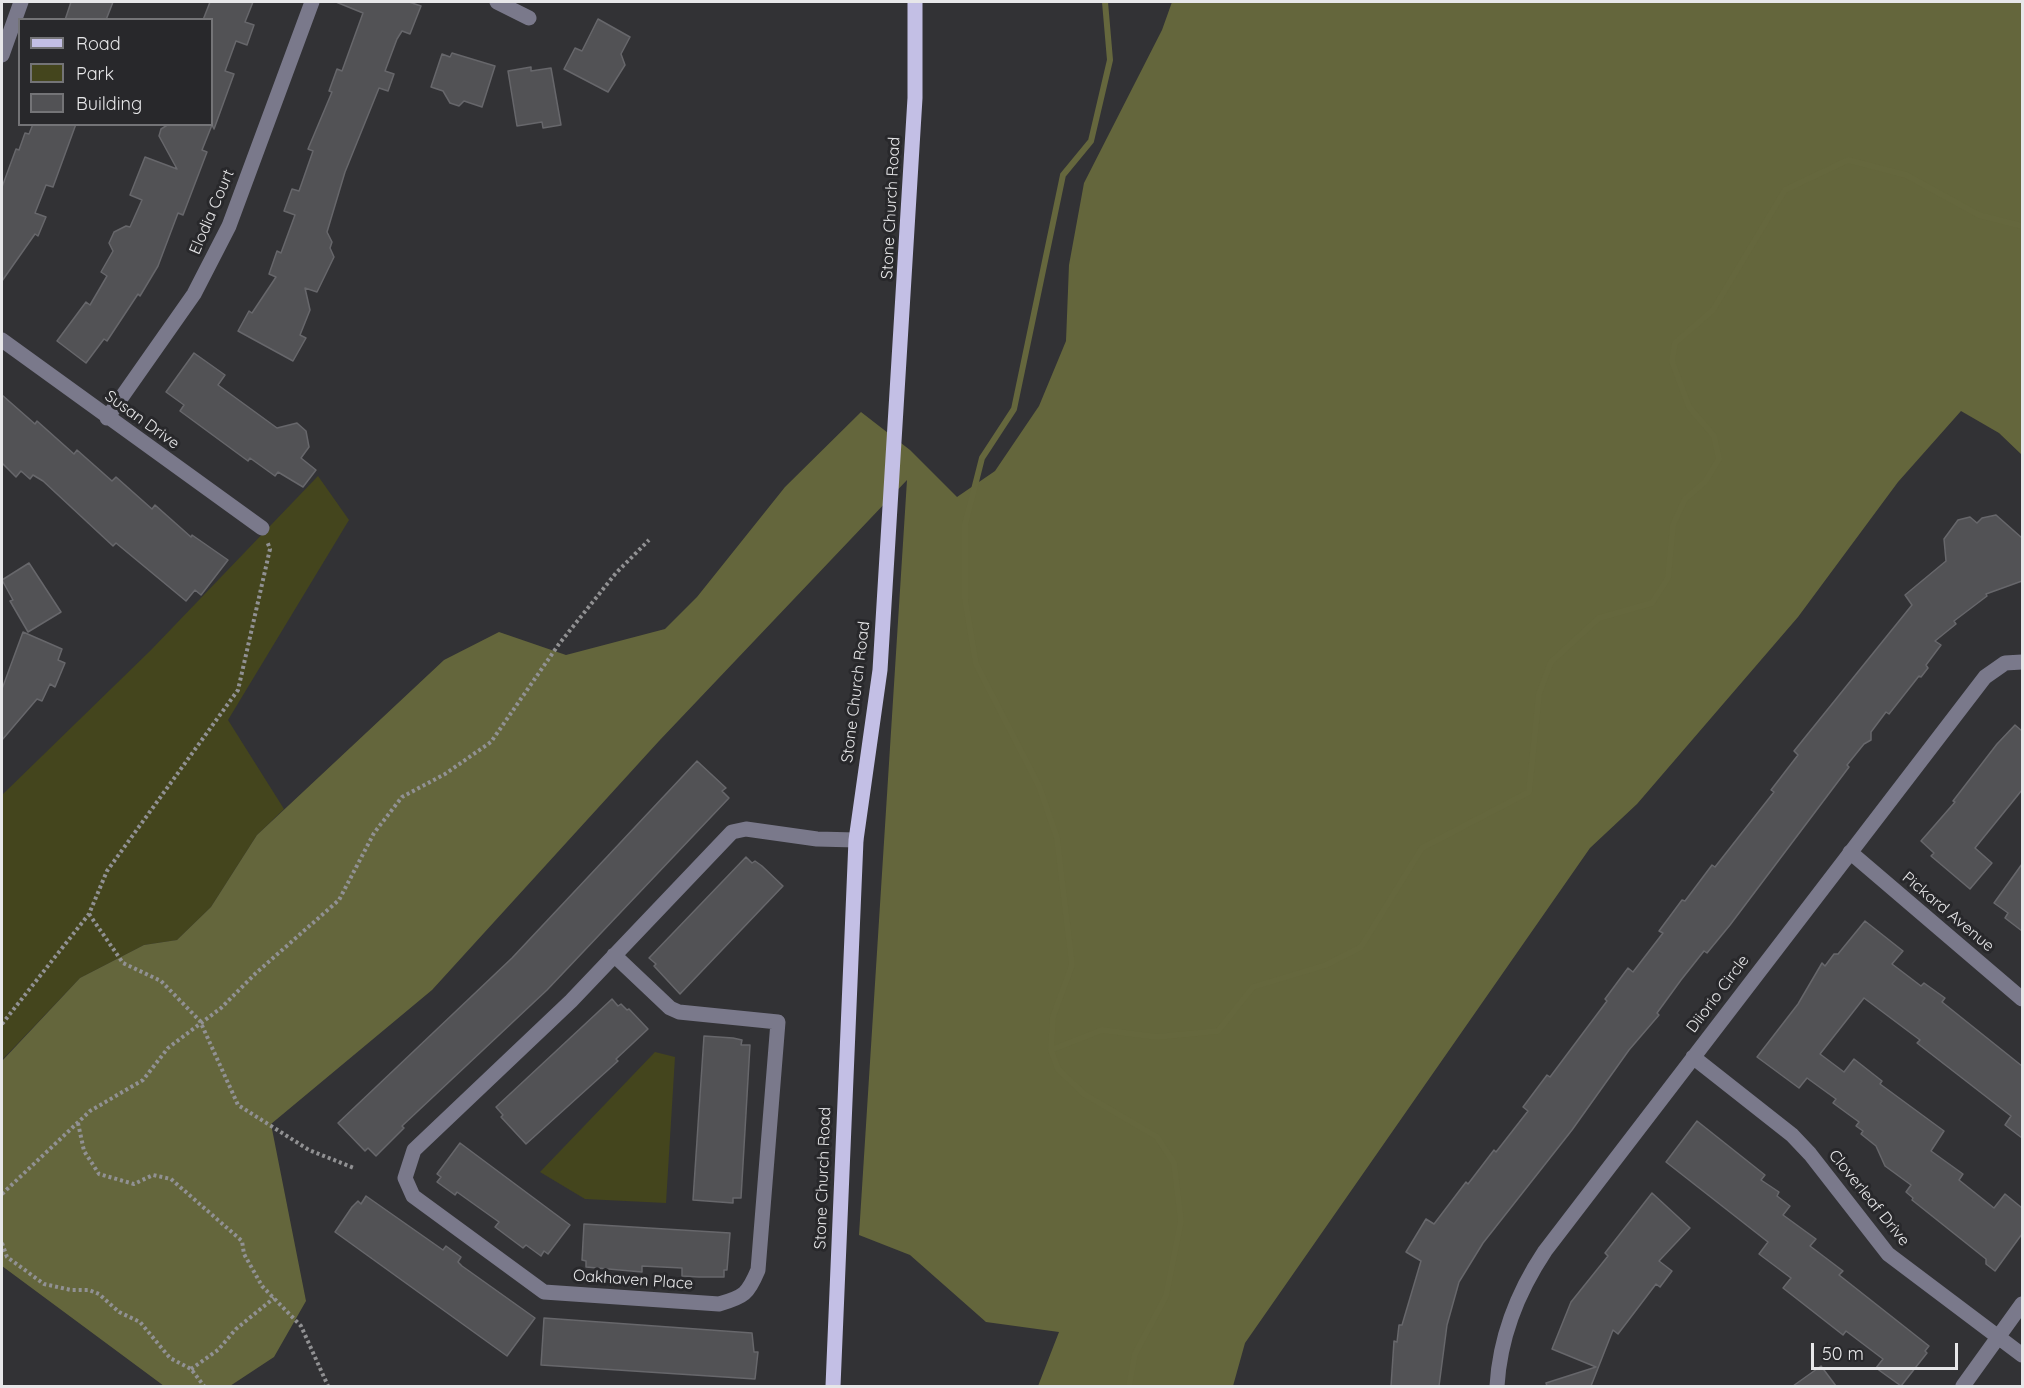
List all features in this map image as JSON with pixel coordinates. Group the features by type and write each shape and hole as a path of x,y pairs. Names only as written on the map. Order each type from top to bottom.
{"main road":[{"name":"Stone Church Road","path":"833,1386 856,840 880,670 915,98 915,2"}],"street":[{"path":"2,55 21,2"},
{"name":"Elodia Court","path":"107,418 194,294 229,226 312,2"},
{"path":"497,2 529,18"},
{"name":"Susan Drive","path":"2,340 262,528"},
{"name":"Diiorio Circle","path":"1497,1386 1503,1340 1514,1306 1533,1268 1985,677 2005,663 2022,662"},
{"name":"Oakhaven Place","path":"614,955 670,1008 679,1012 778,1023 758,1270 749,1290 739,1299 719,1304 544,1292 413,1196 405,1178 414,1150 571,1001 614,955 732,832 746,829 821,839 856,840"},
{"name":"Pickard Avenue","path":"1850,852 2022,999"},
{"name":"Cloverleaf Drive","path":"1694,1057 1792,1136 1815,1160 1888,1254 2022,1355"},
{"path":"1963,1386 2022,1304"}],"path":[{"path":"2,1024 89,914 107,871 238,690 270,549 262,528"},
{"path":"2,1194 90,1111 143,1080 168,1048 221,1008 339,900 374,833 402,797 445,774 491,742 558,644 616,573 649,540"},
{"path":"89,914 123,963 161,981 200,1022 238,1105 309,1150 354,1168"},
{"path":"78,1123 84,1151 99,1174 134,1184 153,1175 171,1179 242,1241 249,1262 262,1286 301,1326 328,1386"},
{"path":"2,1243 6,1257 44,1284 71,1290 89,1290 99,1294 119,1312 140,1322 170,1358 191,1369 204,1386"},
{"path":"191,1369 218,1350 236,1329 274,1298"}],"green space":[{"path":"1172,2 2022,2 2022,455 1999,433 1961,411 1898,482 1798,617 1637,804 1590,848 1245,1343 1233,1386 1038,1386 1059,1332 986,1322 910,1255 859,1235 907,480 659,741 432,990 271,1124 306,1301 274,1357 230,1386 164,1386 2,1266 2,1061 80,978 144,945 177,940 211,907 257,835 444,660 499,632 566,655 665,629 697,597 785,487 861,412 910,450 957,497 995,471 1039,406 1066,341 1069,265 1084,183 1162,30"},
{"path":"318,476 349,520 228,720 284,809 257,835 211,907 177,940 144,945 80,978 2,1060 2,795 151,650"},
{"path":"655,1052 675,1057 666,1203 585,1199 540,1172"}],"building":[{"path":"71,2 113,2 107,18 66,18"},
{"path":"210,2 253,2 245,22 254,25 247,45 236,41 225,71 234,74 214,129 213,18 204,18"},
{"path":"336,2 409,2 421,6 410,34 402,31 397,39 385,71 394,74 388,91 379,88 345,172 327,232 332,242 330,248 334,257 317,292 305,288 310,310 300,335 306,338 293,361 238,331 249,311 252,313 276,277 269,274 277,251 281,253 295,215 284,211 292,189 299,191 313,151 308,149 332,92 329,91 337,69 342,71 363,13"},
{"path":"598,19 630,37 621,54 625,65 608,92 564,69 575,48 582,51"},
{"path":"452,53 495,66 482,107 464,101 459,106 450,103 443,91 431,87 442,54 450,57"},
{"path":"531,67 531,71 551,68 561,125 543,128 542,122 517,126 508,71"},
{"path":"32,126 75,126 53,187 46,185 35,213 46,217 38,236 35,234 2,281 2,187 16,149 19,150 25,133 29,134"},
{"path":"166,126 212,126 202,150 207,152 183,215 178,213 158,266 140,296 138,294 107,341 104,339 86,363 57,341 86,302 90,305 107,276 101,272 113,251 109,243 114,232 126,226 130,227 142,200 130,195 145,157 177,169 159,136 161,129"},
{"path":"194,353 225,375 218,385 277,428 297,423 306,431 309,447 301,458 316,470 303,487 278,472 275,476 250,458 248,461 180,411 184,405 166,392"},
{"path":"2,395 35,424 37,421 74,454 77,450 112,481 116,477 152,509 155,505 191,537 192,535 228,560 201,595 195,590 186,601 116,543 113,546 43,481 33,475 30,479 21,471 16,477 2,463"},
{"path":"1996,515 2022,538 2022,581 1986,594 1987,596 1954,621 1956,624 1935,641 1941,645 1926,665 1928,668 1889,714 1886,712 1871,732 1871,740 1864,744 1847,765 1849,767 1730,925 1707,953 1704,951 1681,980 1657,1013 1659,1015 1629,1050 1572,1130 1483,1243 1459,1282 1447,1325 1439,1386 1391,1386 1394,1341 1397,1342 1399,1325 1402,1325 1421,1261 1406,1252 1426,1219 1434,1224 1466,1182 1468,1184 1494,1150 1496,1152 1528,1111 1523,1107 1547,1075 1550,1077 1607,1001 1605,999 1628,968 1633,972 1663,933 1659,931 1682,900 1685,901 1712,865 1715,867 1774,792 1771,790 1798,755 1794,751 1912,605 1905,595 1946,561 1944,539 1958,520 1970,517 1977,523 1982,518"},
{"path":"29,563 61,612 28,632 10,601 13,600 2,580"},
{"path":"23,632 62,649 58,660 65,663 55,687 50,684 42,701 37,699 2,740 2,689"},
{"path":"2015,725 2022,731 2022,790 1975,848 1992,863 1970,889 1931,856 1934,853 1921,841 1955,802 1953,801 1997,744"},
{"path":"697,761 726,788 722,791 729,798 547,990 402,1126 404,1128 376,1156 368,1148 365,1151 338,1123 512,958"},
{"path":"746,857 752,863 755,861 762,866 783,886 680,994 649,958"},
{"path":"2022,864 2022,931 2005,918 2008,913 1994,903"},
{"path":"1865,921 1903,951 1892,964 1921,986 1924,983 1945,998 1942,1002 2022,1066 2022,1138 2005,1125 2011,1116 1917,1043 1920,1040 1864,998 1820,1054 1844,1072 1854,1059 1882,1081 1880,1084 1944,1131 1931,1151 1963,1174 1959,1180 1994,1208 2005,1194 2022,1208 2022,1234 1995,1271 1986,1264 1986,1259 1912,1200 1913,1198 1906,1192 1911,1185 1885,1166 1876,1146 1861,1134 1863,1131 1856,1126 1859,1122 1833,1103 1836,1099 1807,1078 1799,1088 1757,1057 1798,1004 1822,963 1825,966 1834,954 1838,954"},
{"path":"612,999 618,1006 621,1004 627,1010 629,1009 648,1029 616,1059 618,1061 526,1144 501,1117 503,1115 496,1107"},
{"path":"704,1036 733,1038 742,1040 741,1045 750,1045 741,1198 733,1198 733,1203 693,1200"},
{"path":"1697,1121 1765,1175 1761,1180 1779,1192 1777,1196 1790,1206 1783,1215 1816,1239 1810,1246 1843,1271 1839,1275 1929,1346 1925,1351 1927,1353 1901,1386 1876,1368 1883,1359 1846,1331 1843,1335 1783,1288 1791,1278 1759,1254 1768,1242 1666,1162"},
{"path":"460,1143 570,1225 548,1254 544,1251 541,1256 526,1245 523,1248 495,1227 499,1222 457,1192 455,1195 437,1182 441,1177 437,1174"},
{"path":"1652,1193 1690,1228 1659,1261 1672,1271 1660,1287 1656,1284 1618,1334 1613,1330 1591,1386 1547,1386 1546,1383 1596,1367 1552,1349 1571,1302 1608,1256 1605,1253"},
{"path":"366,1196 443,1250 446,1246 461,1257 458,1262 462,1266 535,1318 507,1356 335,1232 352,1207 358,1201 361,1204"},
{"path":"584,1224 730,1233 727,1270 724,1270 724,1277 699,1277 682,1276 682,1268 642,1266 642,1272 586,1267 586,1261 582,1260"},
{"path":"544,1318 752,1333 754,1352 758,1352 755,1379 541,1365"},
{"path":"1821,1366 1836,1386 1793,1386"}],"waterway":[{"path":"1105,2 1110,60 1091,141 1063,175 1014,409 982,458 965,525 965,599 976,664 1039,786 1057,838 1072,965 1053,1017 1051,1050 1058,1069 1084,1094 1157,1137 1174,1163 1181,1221 1166,1296 1135,1354 1129,1386"},
{"path":"1051,1050 1102,1030 1157,1037 1218,1031 1253,987 1326,965 1361,947 1422,848 1529,792 1539,694 1551,662 1599,618 1652,603 1668,578 1673,525 1685,499 1705,482 1719,459 1714,436 1689,407 1672,361 1675,343 1713,310 1785,190 1848,160 1906,175 1979,215 2022,226"}]}
